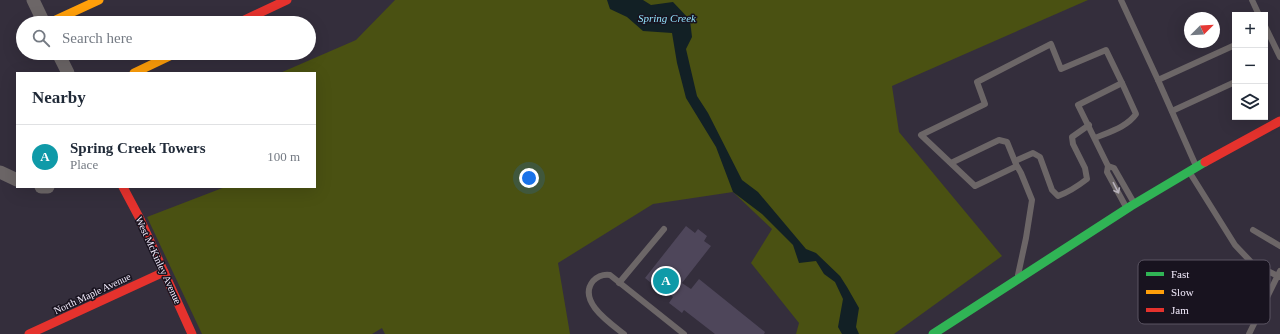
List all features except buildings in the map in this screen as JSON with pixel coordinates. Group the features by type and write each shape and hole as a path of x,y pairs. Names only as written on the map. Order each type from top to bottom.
{"street":[{"path":"33,0 41,16"},
{"path":"64,16 99,0"},
{"path":"253,16 287,0"},
{"path":"62,60 68,72"},
{"path":"136,72 161,60"},
{"path":"934,334 1130,207 1193,169 1280,121"},
{"path":"0,172 16,180"},
{"name":"West McKinley Avenue","path":"124,188 140,219 192,334"},
{"name":"North Maple Avenue","path":"29,334 164,272"}],"lane":[{"path":"1121,0 1172,111 1193,169 1235,245 1249,260"},
{"path":"1252,0 1258,12"},
{"path":"1268,34 1280,57"},
{"path":"1089,125 1072,137 1073,144 1085,168 1087,179 1066,193 1058,196 1052,190 1040,157 1033,153 1016,164 974,186 921,135 985,104 977,82 1051,44 1061,69 1106,50 1122,83 1136,114 1133,119 1126,124 1095,138"},
{"path":"1158,80 1232,47"},
{"path":"1122,83 1078,105 1108,166 1108,172 1130,207"},
{"path":"1172,111 1232,83"},
{"path":"951,163 999,140 1007,142 1032,200 1017,280"},
{"path":"619,283 664,229"},
{"path":"1253,230 1280,246"},
{"path":"624,334 603,317 590,302 588,292 592,282 597,277 604,274 610,275 684,334"},
{"path":"1270,292 1279,274"},
{"path":"1249,334 1254,324"}],"green space":[{"path":"395,0 1088,0 892,86 899,132 1002,256 894,334 796,334 799,323 751,263 772,229 733,192 653,204 558,263 570,334 385,334 382,328 372,334 202,334 147,217 222,188 316,188 316,72 282,72 310,60 316,60 316,57 356,40"}],"water":[{"name":"Spring Creek","path":"607,0 643,0 651,5 673,2 690,20 692,37 686,49 697,96 708,113 742,180 758,192 806,249 816,253 840,276 859,308 856,327 859,334 842,334 838,327 843,299 835,282 824,274 816,261 799,263 793,245 762,214 733,192 716,147 686,98 677,63 672,33 643,31 627,17 610,9"}],"traffic: fast":[{"path":"933,334 1131,206 1205,162"}],"traffic: slow":[{"path":"64,16 99,0"},
{"path":"136,72 161,60"}],"traffic: jam":[{"path":"253,16 287,0"},
{"path":"1205,162 1280,121"},
{"path":"124,188 140,219 192,334"},
{"path":"29,334 164,272"}],"place":[{"name":"Spring Creek Towers","path":"666,281"}]}
